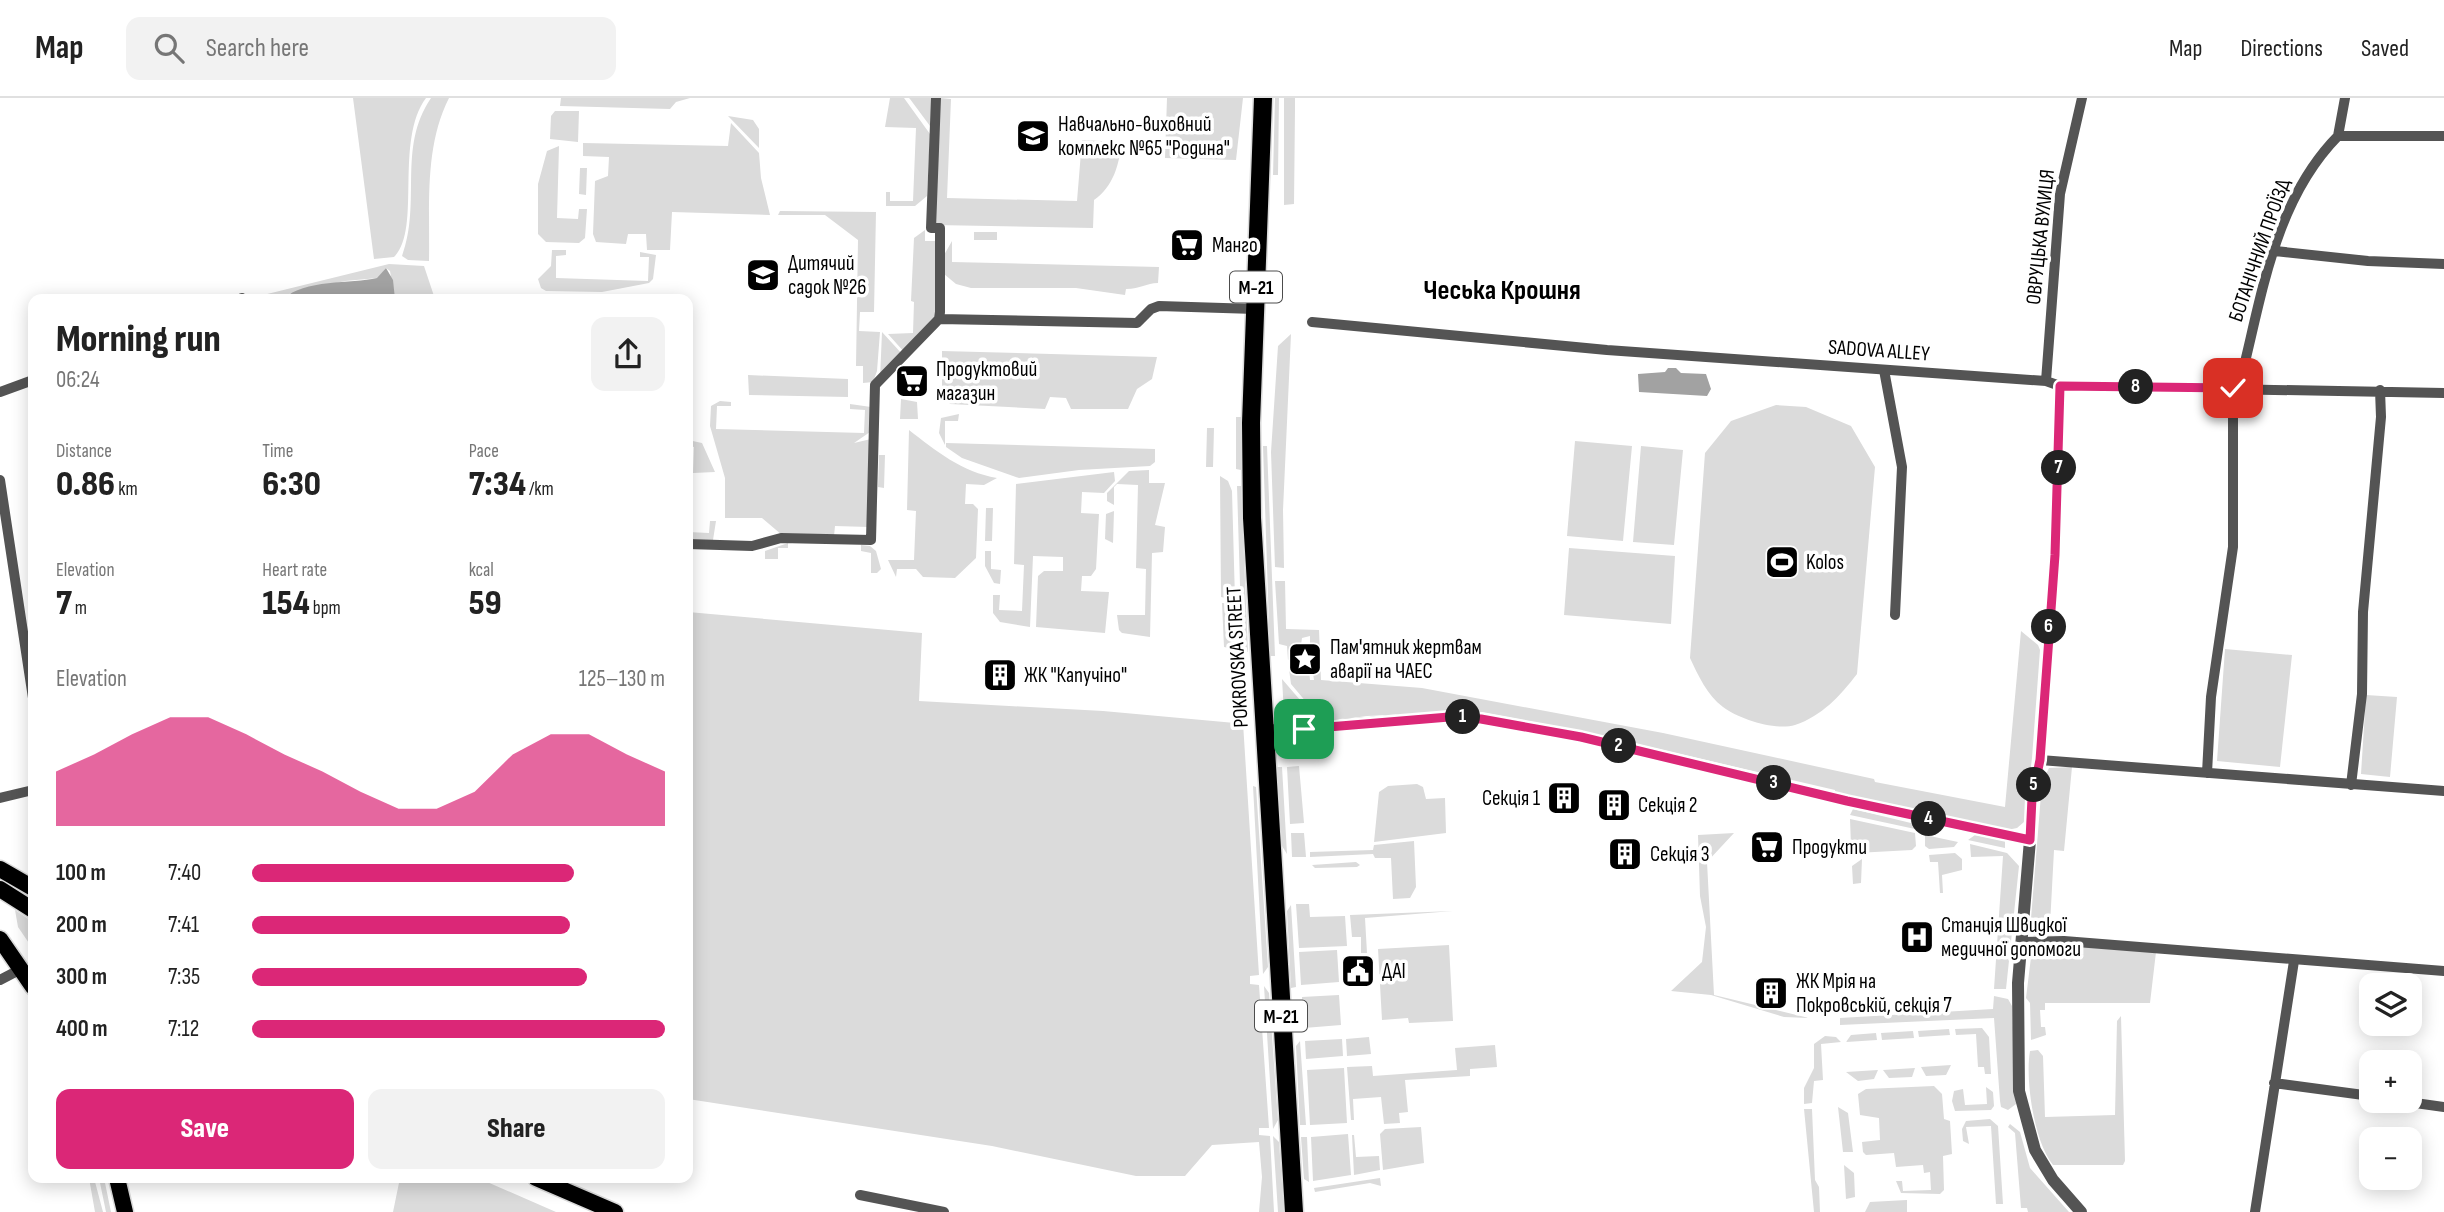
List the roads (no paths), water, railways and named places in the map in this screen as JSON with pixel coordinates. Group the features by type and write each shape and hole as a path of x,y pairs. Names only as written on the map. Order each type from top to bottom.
{"highway":[{"name":"POKROVSKA STREET","path":"1263,98 1255,309 1252,518 1294,1212"}],"main road":[{"path":"0,869 28,885"},
{"path":"0,889 28,907"},
{"path":"0,925 27,970"},
{"path":"0,939 27,970"},
{"path":"109,1183 116,1212"},
{"path":"118,1183 125,1212"},
{"path":"548,1183 615,1212"}],"street":[{"path":"693,544 752,546 781,538 871,540 875,385 939,319 940,228 931,228 936,98"},
{"name":"ОВРУЦЬКА ВУЛИЦЯ","path":"2046,382 2060,194 2082,98"},
{"path":"2345,98 2338,136 2444,136"},
{"name":"БОТАНІЧНИЙ ПРОЇЗД","path":"2207,773 2211,697 2233,547 2231,418 2240,388 2249,338 2275,251 2304,178 2338,136"},
{"path":"2275,251 2356,260 2444,264"},
{"path":"939,319 1137,323 1151,309 1159,306 1255,309"},
{"name":"SADOVA ALLEY","path":"1312,322 1607,350 2046,382 2060,386 2444,393"},
{"path":"1884,370 1902,467 1895,615"},
{"path":"0,392 28,382"},
{"path":"2060,386 2055,555 2040,760 2032,798 2018,983 2018,1076 2023,1113 2035,1150 2063,1194 2081,1212"},
{"path":"2350,785 2362,694 2363,612 2381,417 2380,390"},
{"path":"0,480 28,665"},
{"path":"1264,731 1449,717 1481,719 1581,737 1847,801 2030,840"},
{"path":"2040,760 2444,791"},
{"path":"0,798 28,791"},
{"path":"2022,942 2064,941 2444,971"},
{"path":"2255,1212 2294,961"},
{"path":"0,980 27,970"},
{"path":"2274,1083 2359,1095"},
{"path":"2422,1104 2444,1107"},
{"path":"860,1195 944,1212"}],"place":[{"name":"Навчально-виховний комплекс №65 \"Родина\"","path":"1033,136"},
{"name":"Манго","path":"1187,245"},
{"name":"Дитячий садок №26","path":"763,275"},
{"name":"Продуктовий магазин","path":"912,381"},
{"name":"Kolos","path":"1782,562"},
{"name":"Пам'ятник жертвам аварії на ЧАЕС","path":"1305,659"},
{"name":"ЖК \"Капучіно\"","path":"1000,675"},
{"name":"Секція 1","path":"1564,798"},
{"name":"Секція 2","path":"1614,805"},
{"name":"Продукти","path":"1767,847"},
{"name":"Секція 3","path":"1625,854"},
{"name":"Станція Швидкої медичної допомоги","path":"1917,937"},
{"name":"ДАІ","path":"1358,971"},
{"name":"ЖК Мрія на Покровській, секція 7","path":"1771,993"}],"district":[{"name":"Чеська Крошня","path":"1502,289"}]}
